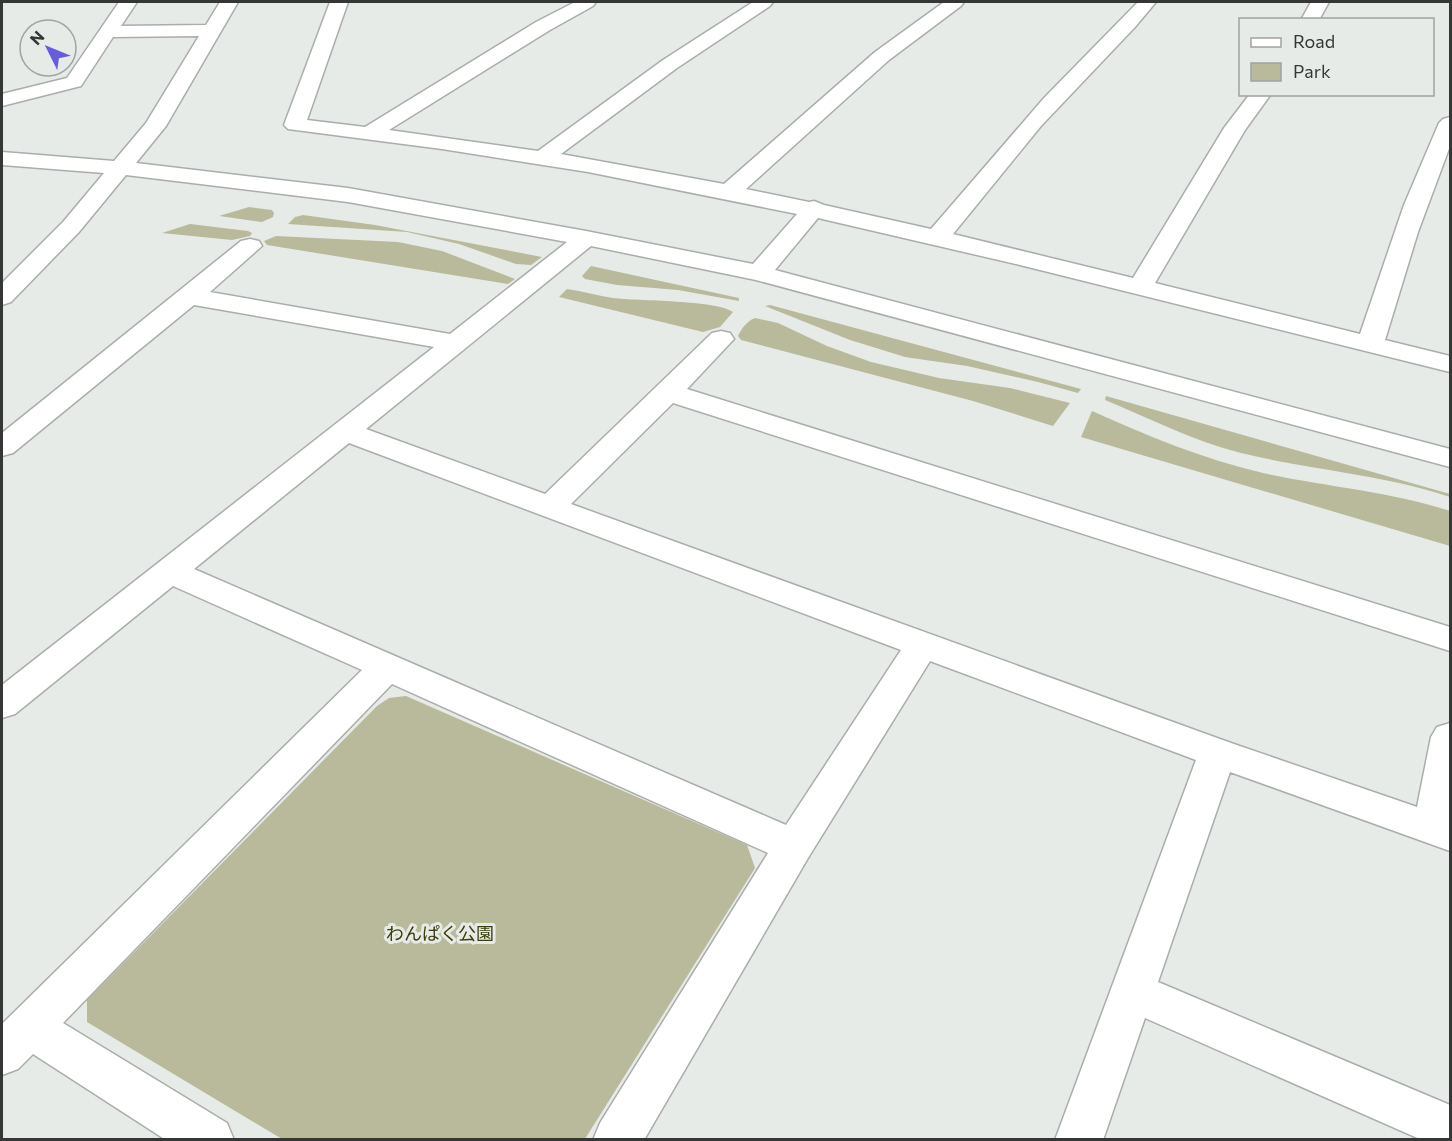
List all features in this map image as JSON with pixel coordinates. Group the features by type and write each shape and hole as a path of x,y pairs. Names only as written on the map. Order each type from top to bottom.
{"street":[{"path":"2,100 74,82 128,2"},
{"path":"2,297 71,227 162,117 229,2"},
{"path":"339,2 295,125 371,132 542,158 814,208 1141,286 1450,364"},
{"path":"371,132 543,26 587,2"},
{"path":"542,158 670,64 764,2"},
{"path":"730,191 882,56 955,2"},
{"path":"937,238 1018,139 1071,81 1125,29 1148,2"},
{"path":"1311,18 1320,2"},
{"path":"106,32 212,30"},
{"path":"1141,286 1235,129 1260,96"},
{"path":"1370,344 1406,226 1424,178 1450,123"},
{"path":"2,158 122,168 348,195 586,238 759,273 1450,458"},
{"path":"759,273 814,208"},
{"path":"2,704 455,343 543,276 586,238"},
{"path":"2,447 250,246"},
{"path":"189,296 455,343"},
{"path":"551,506 721,339"},
{"path":"668,392 1450,639"},
{"path":"346,432 1218,753 1441,832 1450,737"},
{"path":"170,571 794,846"},
{"path":"617,1140 794,846 923,643"},
{"path":"210,1140 15,1041 386,668"},
{"path":"1079,1140 1218,753"},
{"path":"1133,992 1450,1128"}],"green space":[{"path":"249,207 272,210 273,217 262,222 219,216"},
{"path":"303,215 375,225 542,257 531,265 516,264 459,244 407,232 288,224 295,217"},
{"path":"190,224 252,233 250,236 232,240 162,233"},
{"path":"276,236 398,242 442,251 515,279 508,284 267,245 264,241"},
{"path":"591,266 739,298 739,301 678,290 617,285 585,279 582,276"},
{"path":"567,289 613,298 711,305 733,312 720,327 703,332 559,297"},
{"path":"770,305 1081,389 1078,393 967,366 905,357 850,340 765,306"},
{"path":"755,318 778,323 827,346 871,362 939,378 1010,388 1070,403 1053,426 973,401 741,340 738,336 741,330"},
{"path":"1106,396 1450,494 1450,497 1372,477 1267,459 1223,448 1188,436 1105,400"},
{"path":"1092,411 1219,461 1263,473 1381,494 1450,511 1450,546 1081,437"},
{"name":"わんぱく公園","path":"406,696 747,845 755,868 585,1139 282,1139 87,1022 87,1000 377,706 389,698"}]}
